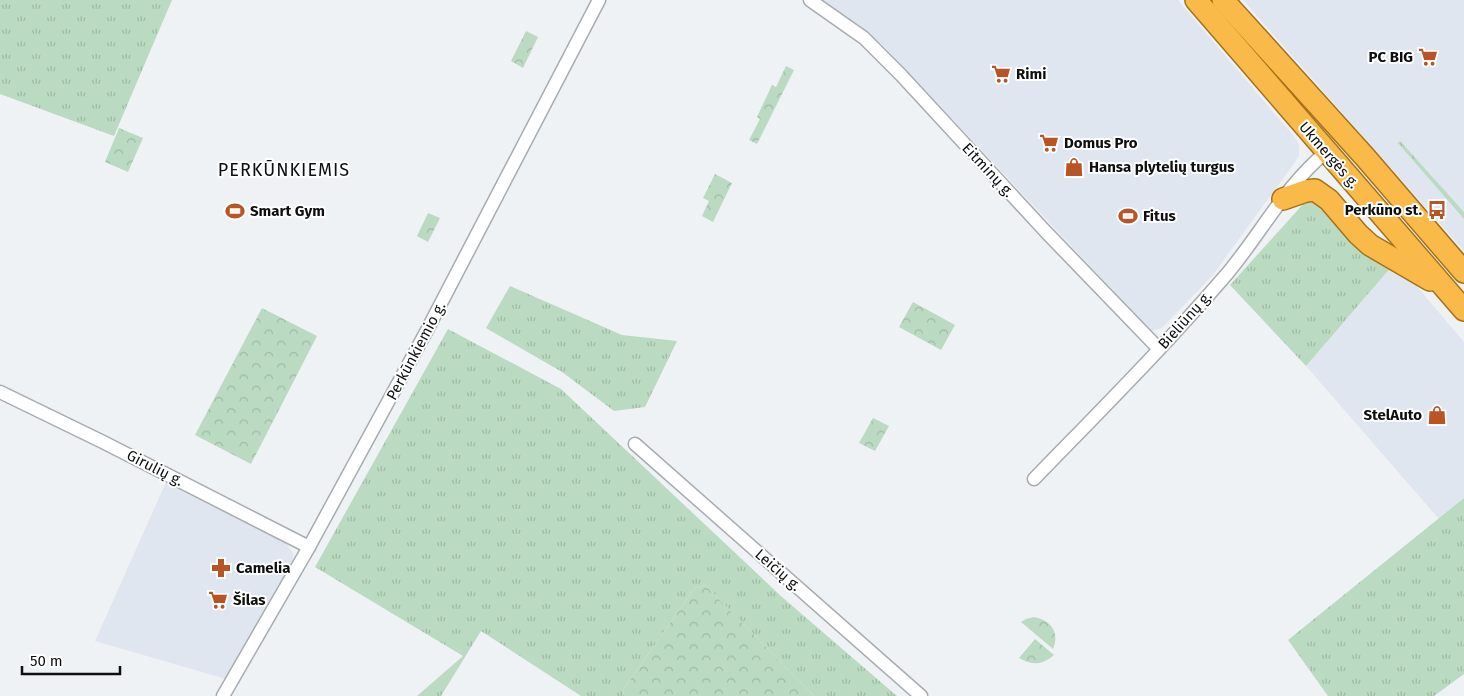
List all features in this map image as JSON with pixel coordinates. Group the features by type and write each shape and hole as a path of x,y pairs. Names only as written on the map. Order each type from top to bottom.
{"highway":[{"name":"Ukmergės g.","path":"1196,0 1464,310"},
{"name":"Ukmergės g.","path":"1223,0 1339,128 1464,272"},
{"path":"1326,152 1339,128"},
{"path":"1283,199 1306,190 1314,190 1329,200 1370,245 1415,270 1447,291"}],"street":[{"name":"Perkūnkiemio g.","path":"223,696 310,547 426,332 599,0"},
{"name":"Eitminų g.","path":"810,0 864,38 1159,349"},
{"name":"Bieliūnų g.","path":"1034,479 1159,349 1227,274 1308,166 1326,152"},
{"name":"Girulių g.","path":"0,392 310,547"},
{"name":"Leičių g.","path":"635,444 921,696"}],"shaded area":[{"path":"818,0 1178,0 1297,140 1299,156 1212,276 1162,328 1151,331 881,43"},
{"path":"1243,0 1464,0 1464,251"},
{"path":"1393,265 1408,276 1464,342 1464,498 1439,519 1306,366"},
{"path":"167,480 283,539 293,553 293,561 226,679 95,641"}],"green space":[{"path":"0,0 172,0 114,136 0,94"},
{"path":"526,31 538,37 523,68 511,61"},
{"path":"786,66 794,70 757,144 749,140 760,119 757,117 772,85 776,87"},
{"path":"119,128 143,138 128,172 105,162"},
{"path":"1400,141 1464,212 1464,219 1398,143"},
{"path":"715,174 732,183 713,222 702,216 709,201 703,198"},
{"path":"1305,202 1320,202 1393,265 1306,366 1230,285"},
{"path":"428,213 440,218 428,242 417,236"},
{"path":"510,286 622,335 677,341 645,407 614,411 562,372 486,328"},
{"path":"913,302 955,325 941,350 899,327"},
{"path":"262,308 317,336 251,464 195,435"},
{"path":"448,329 561,389 782,597 897,696 814,696 705,585 694,589 623,690 624,696 581,696 481,631 441,696 417,696 463,656 315,567"},
{"path":"873,418 889,426 875,451 859,443"},
{"path":"1464,498 1464,674 1434,696 1328,696 1288,640"},
{"path":"705,585 814,696 624,696 623,690 694,589"},
{"path":"1034,617 1049,624 1055,633 1053,649 1021,622"},
{"path":"1035,639 1054,655 1045,661 1037,663 1019,658"}],"place":[{"name":"PC BIG","path":"1428,57"},
{"name":"Rimi","path":"1001,74"},
{"name":"Domus Pro","path":"1049,143"},
{"name":"Hansa plytelių turgus","path":"1074,167"},
{"name":"Perkūno st.","path":"1437,210"},
{"name":"Smart Gym","path":"235,211"},
{"name":"Fitus","path":"1128,216"},
{"name":"StelAuto","path":"1437,415"},
{"name":"Camelia","path":"221,568"},
{"name":"Šilas","path":"218,600"}],"district":[{"name":"PERKŪNKIEMIS","path":"284,170"}]}
